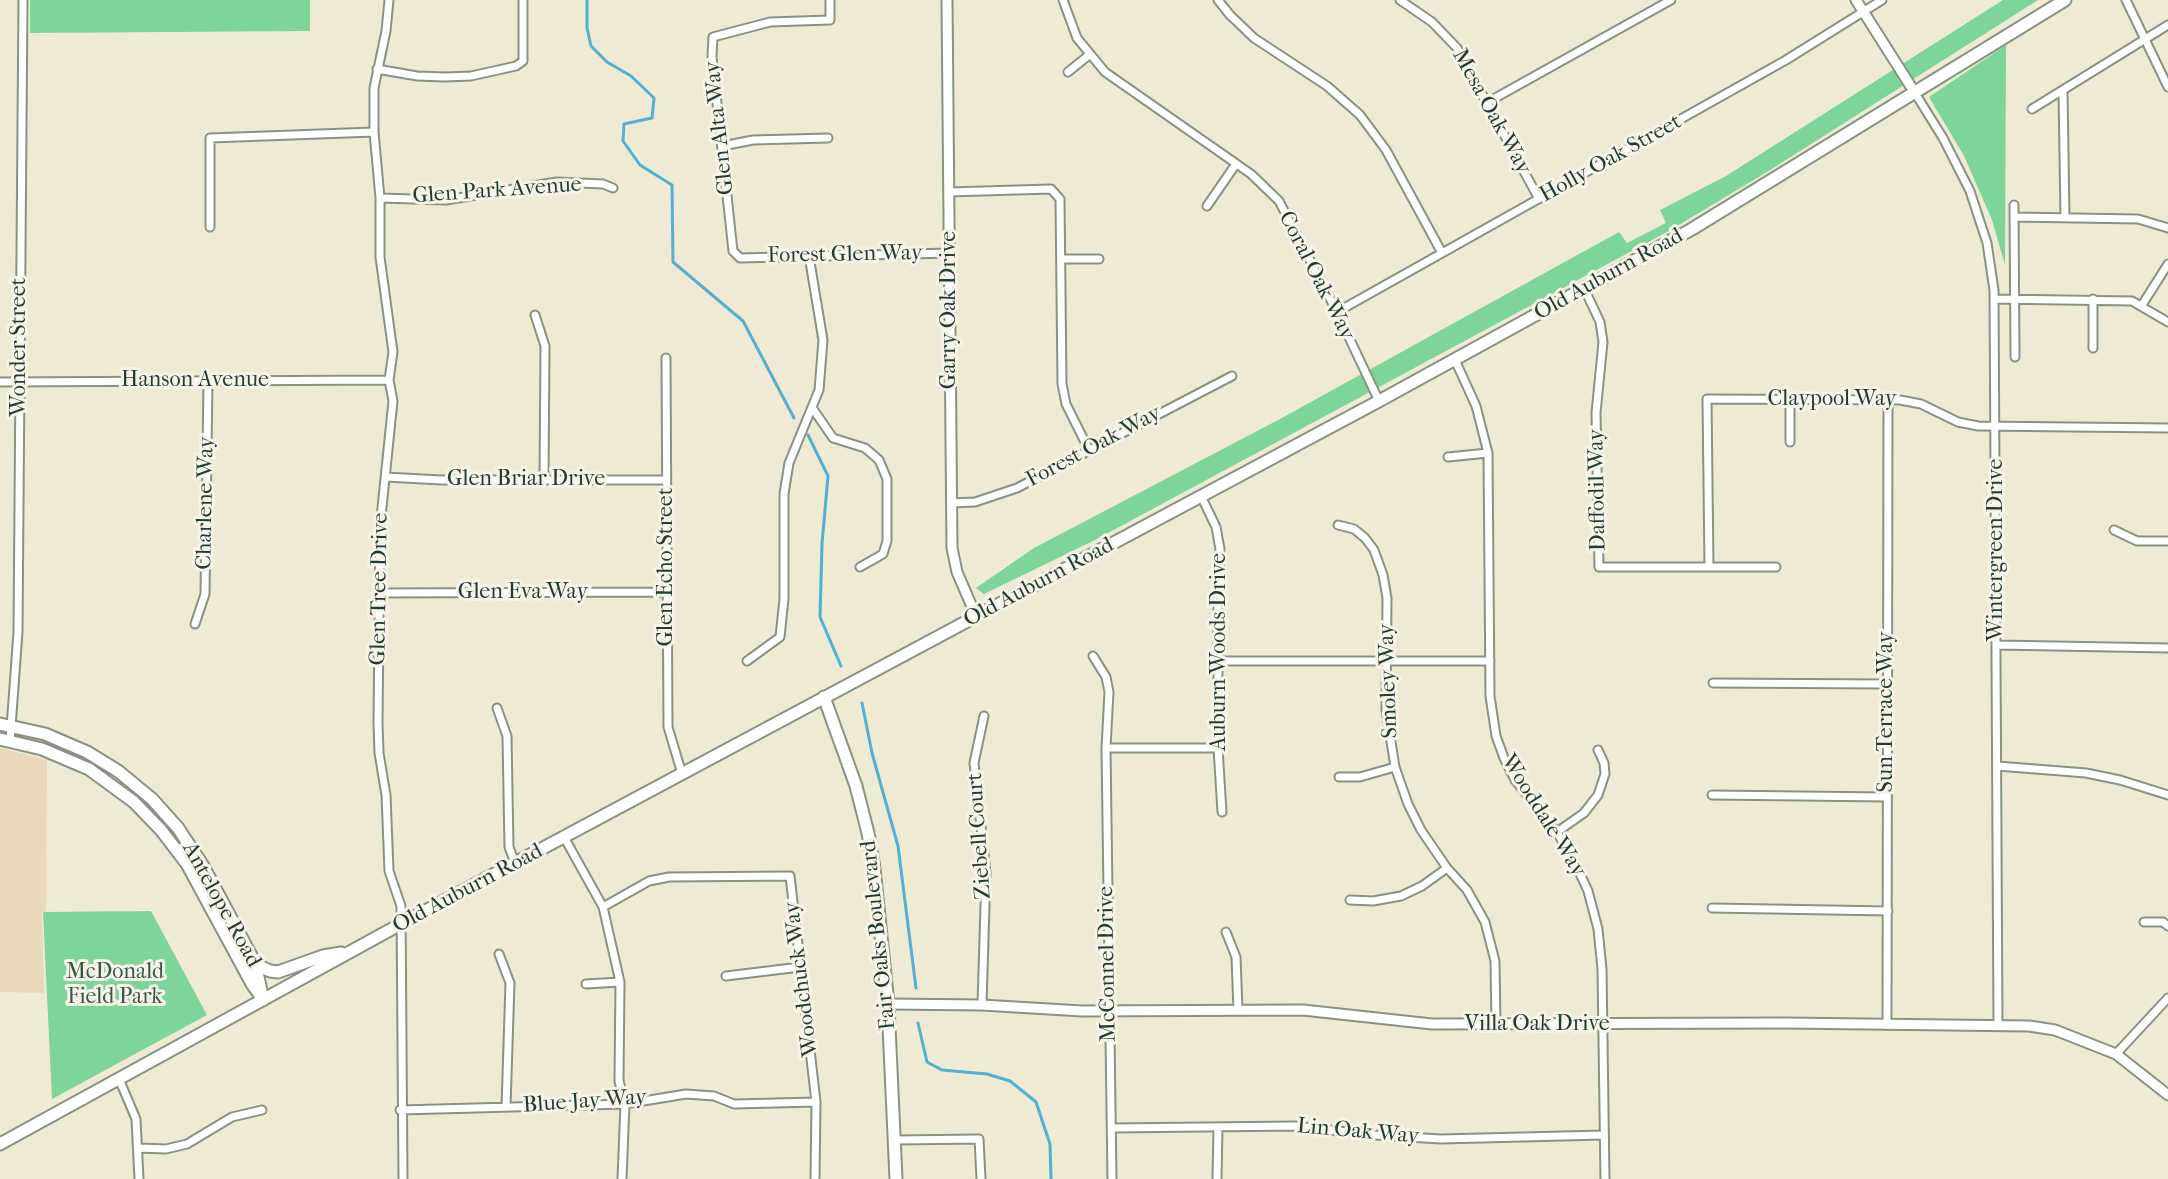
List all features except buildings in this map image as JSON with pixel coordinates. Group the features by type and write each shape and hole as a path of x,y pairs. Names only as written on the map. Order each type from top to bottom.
{"main road":[{"name":"Old Auburn Road","path":"0,1144 399,925 1379,401 1692,229 2065,0"},
{"name":"Fair Oaks Boulevard","path":"824,697 845,753 868,833 888,1004 896,1179"},
{"name":"Antelope Road","path":"6,724 45,734 87,752 118,771 152,799 178,828 203,866 255,963 263,1000"},
{"name":"Antelope Road","path":"5,740 58,755 89,769 134,802 187,864 263,1000"},
{"path":"255,963 265,970 278,972 323,956 351,951"}],"street":[{"name":"Wonder Street","path":"5,740 18,632 23,0"},
{"name":"Glen Tree Drive","path":"389,0 374,88 380,257 393,352 389,380 393,401 380,527 379,753 386,795 389,871 401,906 400,1110 403,1179"},
{"path":"377,69 445,77 471,76 516,66 523,61 523,0"},
{"name":"Glen Alta Way","path":"740,258 733,251 712,57 713,37 770,22 830,20 830,0"},
{"name":"Garry Oak Drive","path":"947,0 951,503 955,565 976,616"},
{"name":"Coral Oak Way","path":"1063,0 1072,28 1089,55 1119,83 1236,164 1267,187 1279,201 1379,401"},
{"path":"1218,0 1254,38 1327,86 1360,115 1386,150 1442,253"},
{"name":"Mesa Oak Way","path":"1400,0 1432,22 1457,48 1539,199"},
{"path":"1488,102 1671,0"},
{"path":"1856,0 1915,93"},
{"name":"Holly Oak Street","path":"1337,312 1786,60 1882,0"},
{"path":"2126,0 2168,87"},
{"path":"2032,109 2168,25"},
{"path":"1068,72 1089,55"},
{"path":"2063,90 2065,218"},
{"name":"Wintergreen Drive","path":"1915,93 1954,157 1975,202 1987,243 1995,299 1998,1025"},
{"path":"210,227 210,138 374,132"},
{"path":"722,146 753,140 828,138"},
{"path":"1207,206 1236,164"},
{"name":"Glen Park Avenue","path":"380,198 446,200 557,182 603,184 613,188"},
{"path":"948,192 1051,189 1060,199 1062,384 1066,404 1089,450"},
{"path":"2014,205 2015,357"},
{"path":"2014,217 2144,220 2168,228"},
{"name":"Forest Glen Way","path":"740,258 950,253"},
{"path":"747,661 780,637 784,599 784,494 794,445 813,409 819,390 823,340 809,256"},
{"path":"1061,259 1099,259"},
{"path":"2142,305 2168,264"},
{"name":"Daffodil Way","path":"1584,288 1600,322 1603,342 1596,413 1599,567 1776,567"},
{"path":"1995,299 2132,301 2168,322"},
{"path":"2093,299 2093,348"},
{"path":"535,315 545,346 544,480"},
{"name":"Glen Echo Street","path":"666,358 668,727 682,774"},
{"name":"Wooddale Way","path":"1455,360 1476,406 1488,453 1492,715 1504,758 1524,792 1557,832 1583,879 1595,916 1601,958 1605,1179"},
{"name":"Forest Oak Way","path":"951,503 975,502 1000,495 1232,376"},
{"name":"Hanson Avenue","path":"0,382 389,380"},
{"name":"Charlene Way","path":"195,624 205,594 208,381"},
{"name":"Claypool Way","path":"1709,567 1707,399 1888,400 1914,402 1965,424 2168,428"},
{"path":"1790,400 1790,442"},
{"name":"Sun Terrace Way","path":"1887,1025 1888,400"},
{"path":"813,409 833,438 865,448 879,460 887,479 887,541 883,554 860,567"},
{"path":"1448,457 1488,453"},
{"name":"Glen Briar Drive","path":"386,477 441,480 666,480"},
{"name":"Auburn Woods Drive","path":"1201,496 1220,542 1218,748 1222,812"},
{"name":"Smoley Way","path":"1338,525 1354,529 1370,543 1383,575 1387,598 1387,721 1395,767 1416,821 1475,903 1491,940 1495,961 1496,1025"},
{"path":"2114,530 2137,541 2168,541"},
{"name":"Glen Eva Way","path":"379,593 667,592"},
{"path":"1997,645 2168,648"},
{"name":"McConnel Drive","path":"1093,656 1108,684 1108,1011 1112,1179"},
{"path":"1218,661 1490,661"},
{"path":"1713,683 1887,684"},
{"path":"497,708 507,736 509,847 515,863"},
{"name":"Ziebell Court","path":"982,1005 986,872 974,763 984,716"},
{"path":"1106,748 1218,748"},
{"path":"1557,832 1584,813 1598,795 1605,768 1598,750"},
{"path":"1997,766 2077,772 2120,780 2168,795"},
{"path":"1339,777 1360,777 1395,767"},
{"path":"1712,795 1887,797"},
{"path":"564,837 603,907 620,982 619,1081 625,1104 622,1179"},
{"path":"1350,900 1373,901 1401,896 1447,868"},
{"name":"Woodchuck Way","path":"603,907 649,881 669,877 790,876 816,1102 815,1179"},
{"path":"1712,908 1888,911"},
{"path":"2144,922 2163,922 2168,926"},
{"path":"1226,932 1236,957 1238,1010"},
{"path":"499,954 510,983 506,1107"},
{"path":"726,976 800,967"},
{"path":"586,984 620,982"},
{"path":"2116,1054 2168,998"},
{"name":"Villa Oak Drive","path":"888,1004 1108,1011 1313,1011 1419,1024 1998,1025 2055,1030 2116,1054 2168,1095"},
{"path":"119,1079 135,1112 139,1179"},
{"name":"Blue Jay Way","path":"400,1110 625,1104 686,1094 714,1096 734,1104 816,1102"},
{"path":"139,1148 166,1149 187,1144 232,1117 262,1110"},
{"path":"1217,1179 1218,1127"},
{"name":"Lin Oak Way","path":"1112,1128 1307,1127 1441,1139 1604,1135"},
{"path":"896,1140 979,1139 981,1179"}],"shaded area":[{"path":"0,748 47,760 46,911 42,912 44,993 0,992"}],"green space":[{"path":"30,0 310,0 310,31 30,33"},
{"path":"2003,0 2038,0 1667,232 1095,540 984,594 976,588 1034,548 1280,419 1619,232 1627,243 1666,223 1660,210 1726,176"},
{"path":"2006,45 2005,265 1992,220 1964,156 1929,97"},
{"name":"McDonald Field Park","path":"151,911 207,1015 52,1099 43,912"}],"waterway":[{"path":"587,0 587,28 591,46 654,98 652,118 624,124 623,141 640,165 672,185 673,262 743,321 794,418"},
{"path":"808,435 828,476 820,617 841,666"},
{"path":"862,703 872,753 898,846 916,988"},
{"path":"918,1023 927,1062 942,1070 987,1074 1010,1081 1036,1102 1050,1144 1051,1179"}]}
